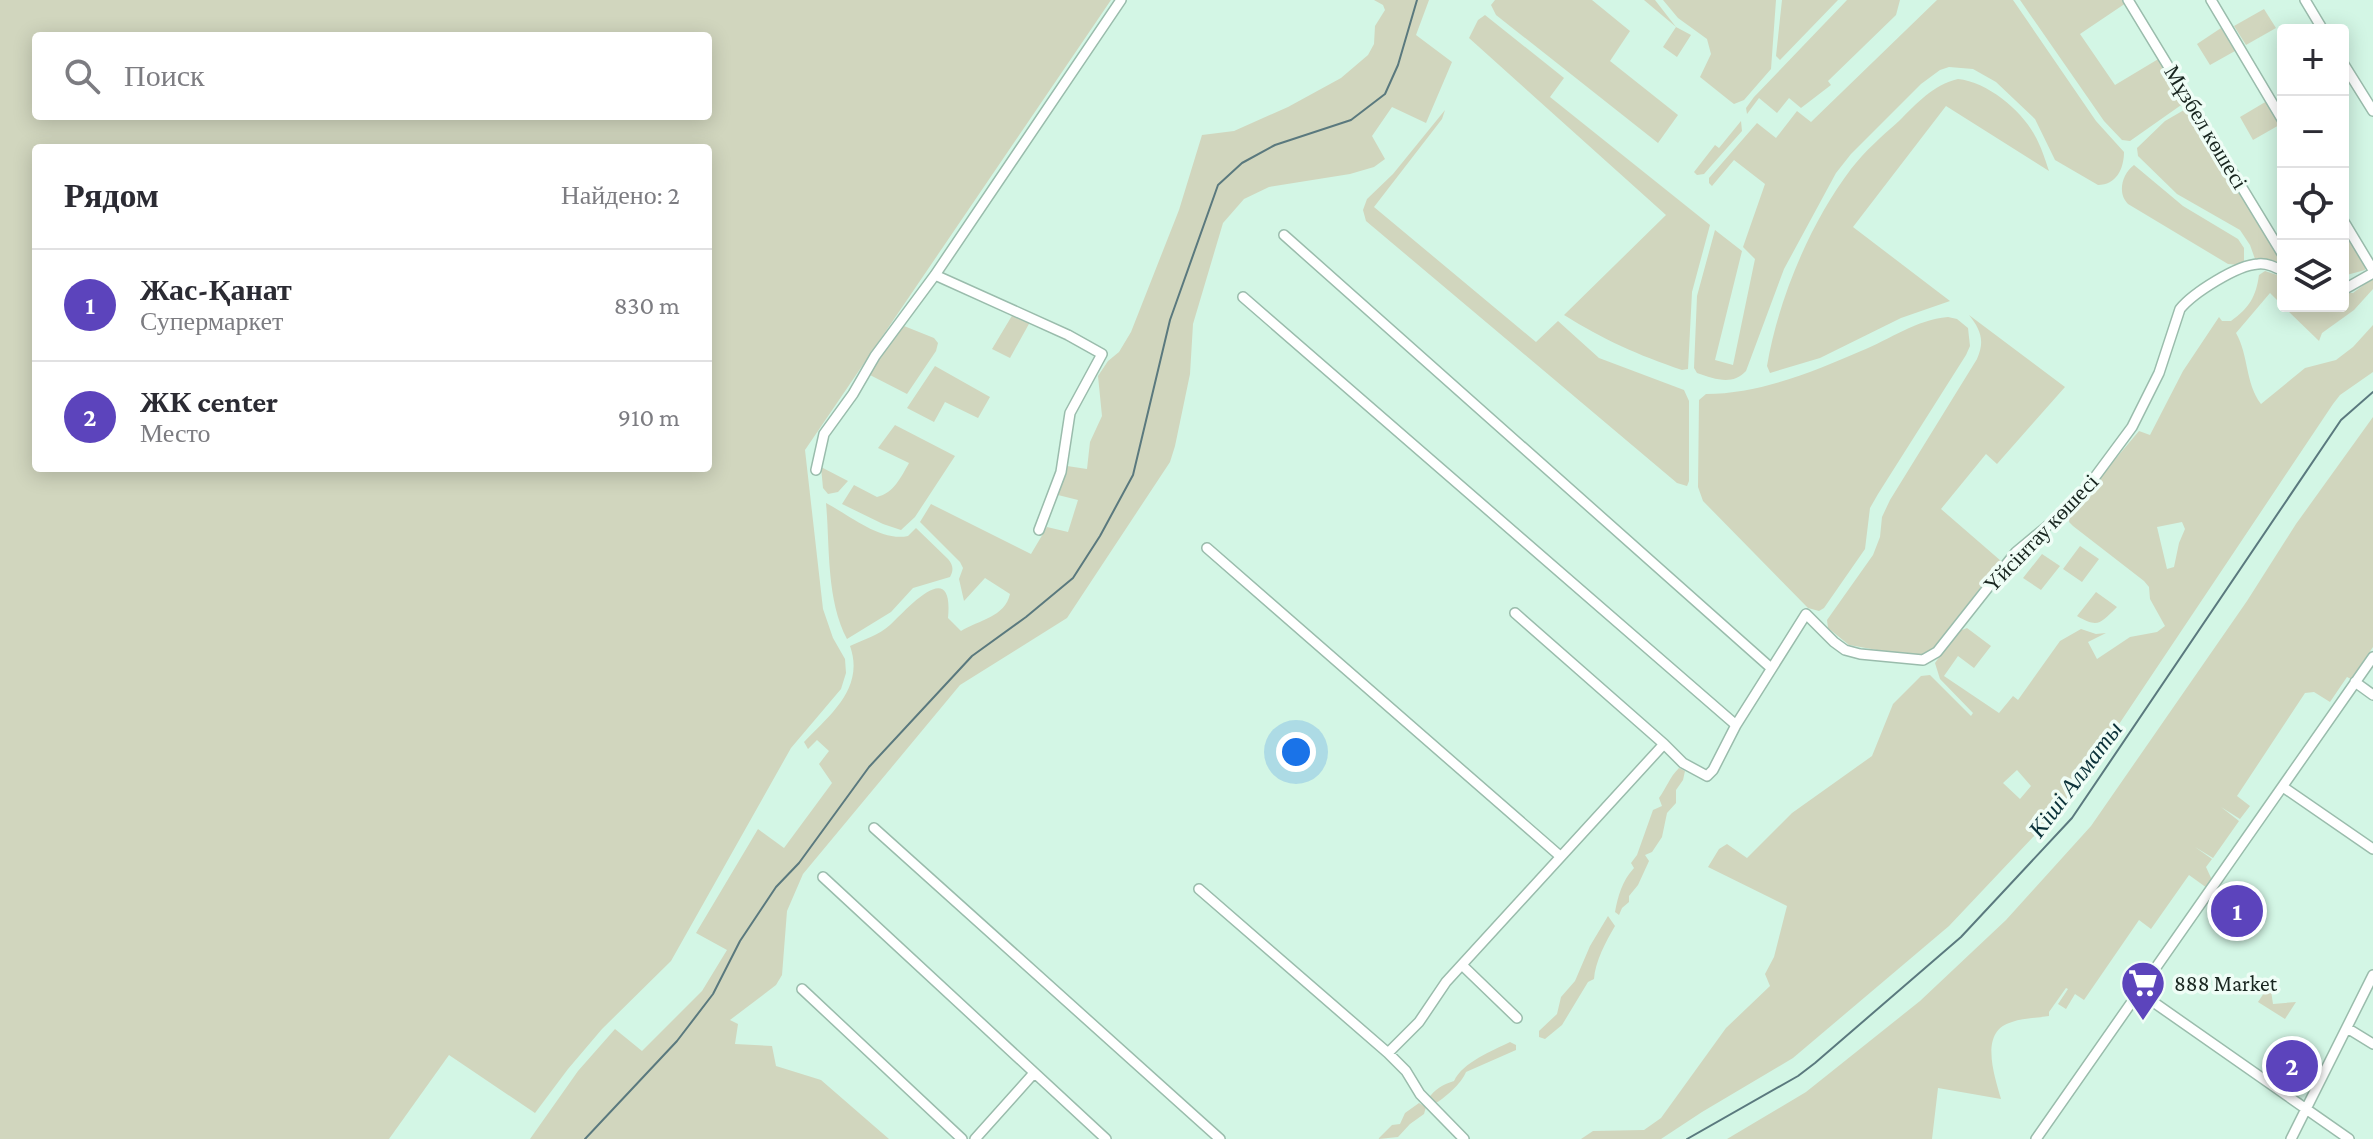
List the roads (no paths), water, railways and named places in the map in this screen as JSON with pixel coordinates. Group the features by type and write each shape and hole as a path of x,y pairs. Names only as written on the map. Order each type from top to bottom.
{"street":[{"path":"816,470 821,443 829,426 1121,0"},
{"name":"Мұзбел көшесі","path":"2128,0 2277,245"},
{"path":"2211,0 2277,111"},
{"path":"2305,0 2319,24"},
{"path":"2349,73 2373,111"},
{"path":"2349,230 2373,272 2349,286"},
{"path":"1284,235 1771,668 1707,776 1683,763 1515,613"},
{"name":"Үйсінтау көшесі","path":"1771,668 1806,614 1845,650 1879,657 1923,660 1937,652 2016,552 2063,513 2118,447 2142,411 2159,373 2180,309 2195,294 2249,265 2268,265 2277,269"},
{"path":"935,275 1068,335 1102,354 1070,413 1061,472 1039,530"},
{"path":"1243,297 1736,725"},
{"path":"1207,548 1560,856"},
{"path":"2036,1139 2373,657"},
{"path":"2355,682 2373,695"},
{"path":"1388,1053 1419,1022 1430,1001 1462,965 1664,744"},
{"path":"2283,787 2373,849"},
{"path":"874,828 1220,1139"},
{"path":"823,877 1106,1139"},
{"path":"1199,889 1388,1053 1406,1071 1420,1094 1464,1139"},
{"path":"1462,965 1517,1018"},
{"path":"2291,1139 2373,975"},
{"path":"802,989 962,1139"},
{"path":"2139,992 2349,1139"},
{"path":"2347,1028 2373,1044"},
{"path":"975,1139 1034,1073"}],"waterway":[{"path":"585,1139 677,1041 713,994 740,941 776,887 799,863 869,767 972,656 1073,578 1133,475 1170,320 1218,185 1242,163 1275,145 1351,120 1385,94 1398,65 1417,0"},
{"name":"Кіші Алматы","path":"1687,1139 1798,1076 1815,1063 1961,937 2072,818 2341,420 2373,392"}],"place":[{"name":"Жас-Қанат","path":"2237,911"},
{"name":"888 Market","path":"2143,1022"},
{"name":"ЖК center","path":"2292,1066"}]}
